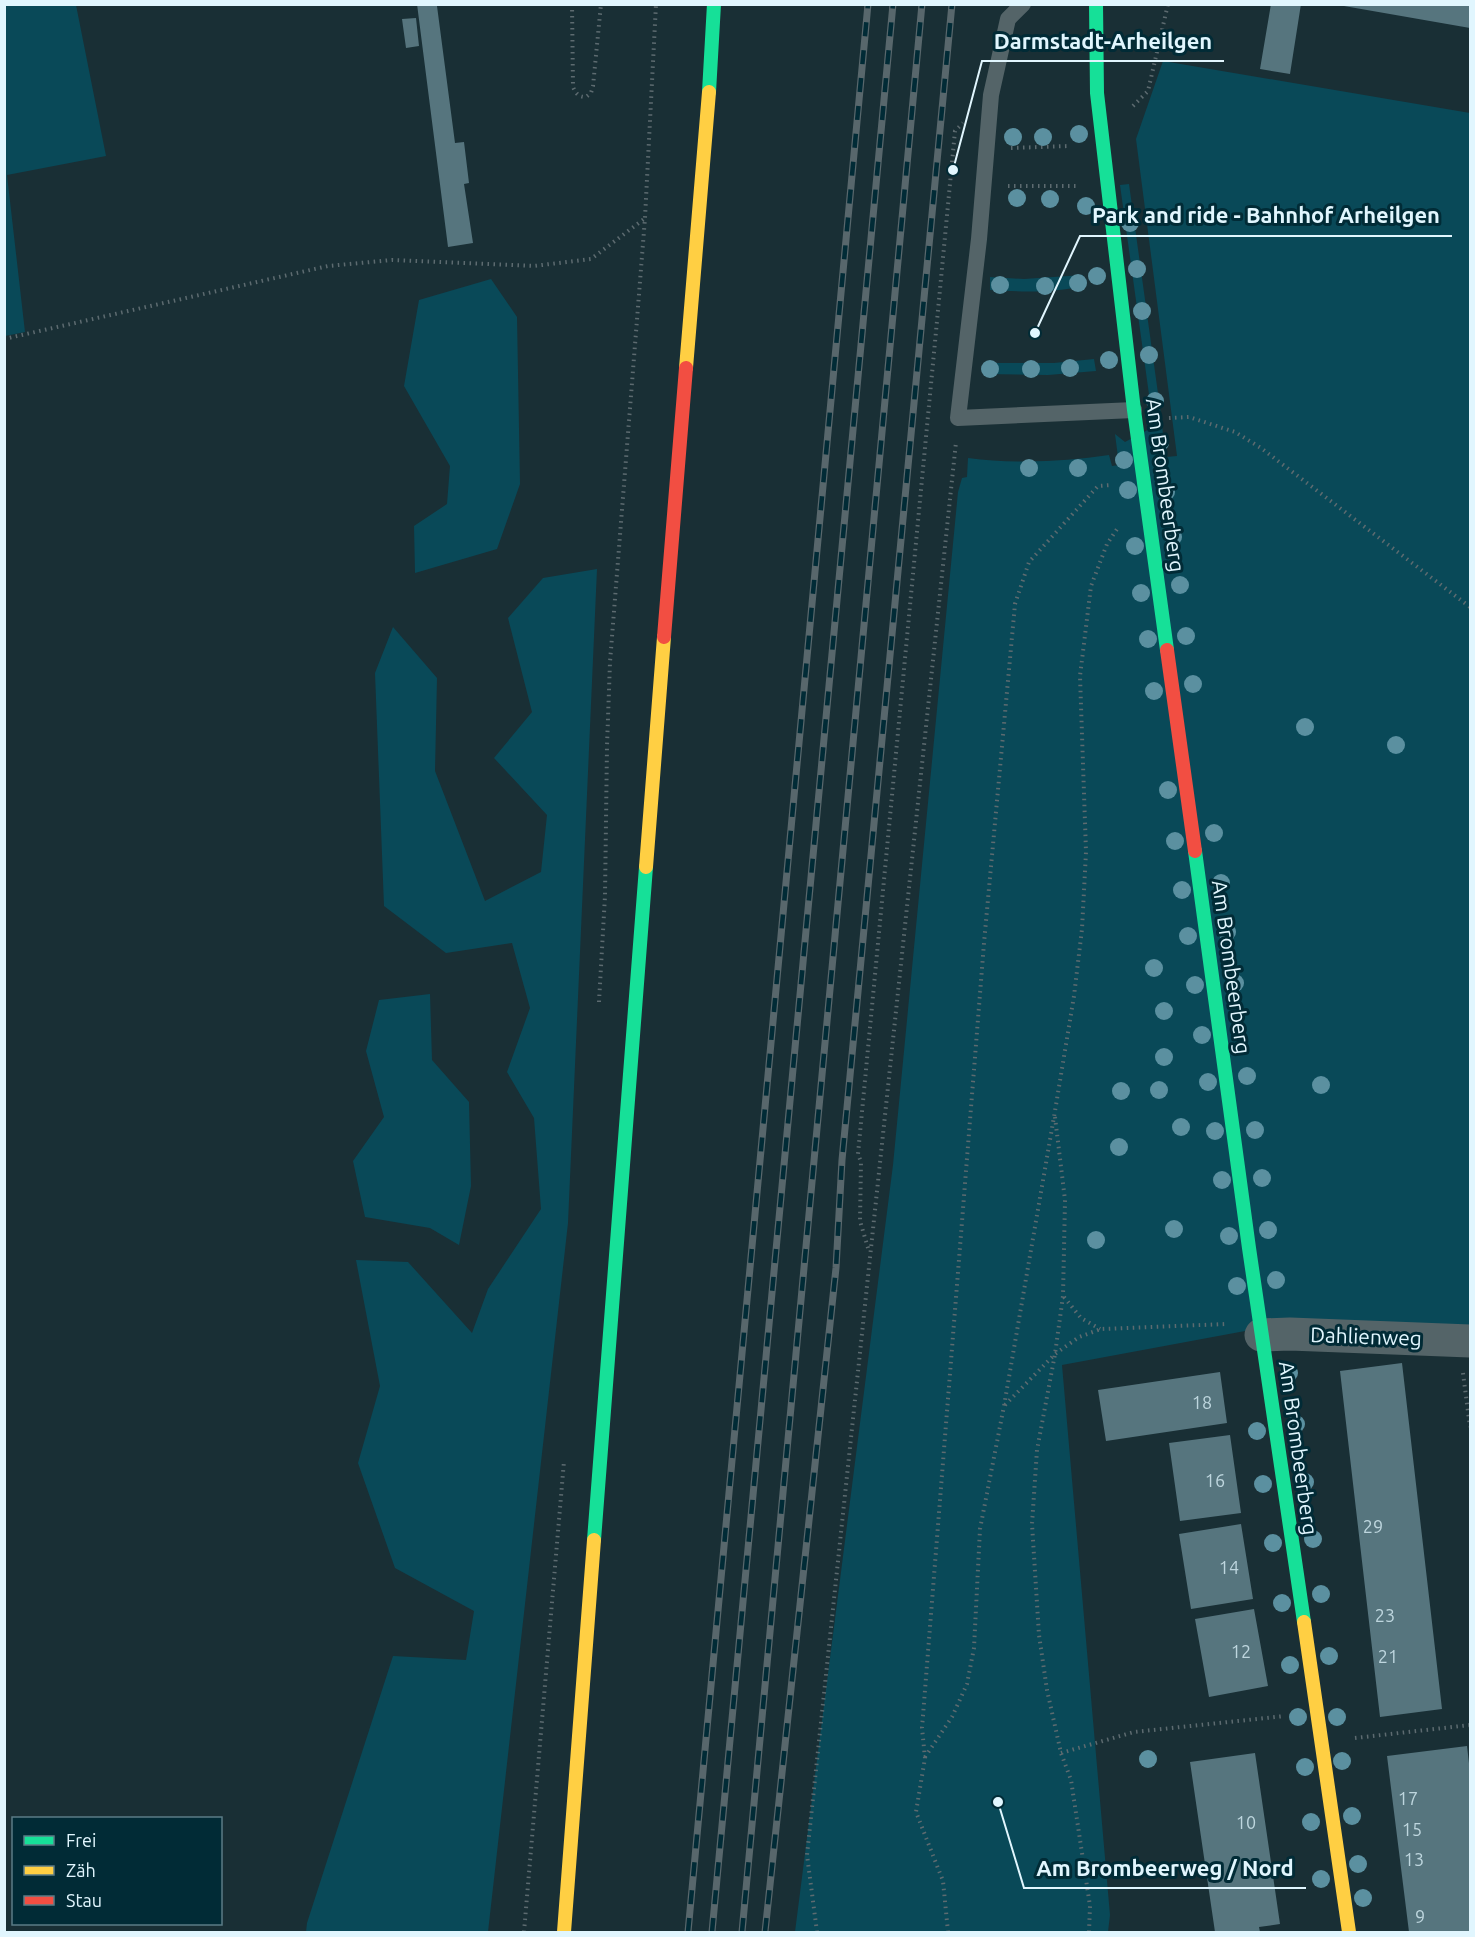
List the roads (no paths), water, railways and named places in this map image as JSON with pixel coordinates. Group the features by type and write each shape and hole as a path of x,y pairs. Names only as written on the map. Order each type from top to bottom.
{"street":[{"path":"564,1932 651,795 709,96 714,4"},
{"name":"Am Brombeerberg","path":"1096,4 1097,93 1247,1330 1320,1743 1349,1932"},
{"name":"Dahlienweg","path":"1247,1330 1290,1334 1464,1340"}],"lane":[{"path":"1023,4 1008,19 991,94 979,239 958,418 1134,410"}],"railway":[{"path":"688,1932 868,4"},
{"path":"712,1932 893,4"},
{"path":"742,1932 922,4"},
{"path":"765,1932 836,1268 842,1160 952,4"}],"place":[{"name":"Darmstadt-Arheilgen","path":"953,170"},
{"name":"Park and ride - Bahnhof Arheilgen","path":"1035,333"},
{"name":"Am Brombeerweg / Nord","path":"998,1802"}]}
